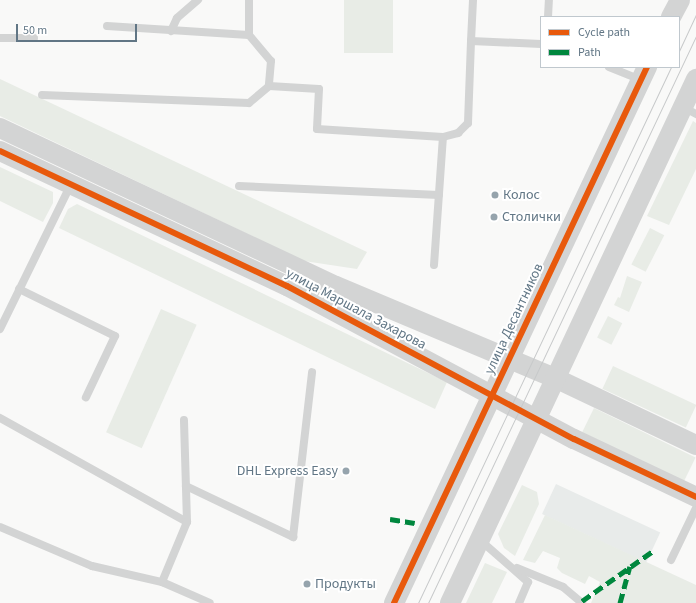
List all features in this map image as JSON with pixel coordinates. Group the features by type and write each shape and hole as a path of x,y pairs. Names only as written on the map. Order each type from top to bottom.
{"street":[{"path":"672,16 680,0"},
{"name":"улица Десантников","path":"394,603 644,74"},
{"path":"450,603 555,378 689,110 696,78"},
{"name":"улица Маршала Захарова","path":"0,128 336,286 555,378 696,445"},
{"name":"улица Маршала Захарова","path":"0,151 288,286 536,418 696,496"}],"lane":[{"path":"171,31 177,18 198,0"},
{"path":"249,0 249,35 271,61 269,86"},
{"path":"42,95 249,103 269,86 318,89 317,129 443,137 458,133 468,123 473,0"},
{"path":"548,16 549,0"},
{"path":"107,26 249,35"},
{"path":"0,38 34,38"},
{"path":"471,41 540,44"},
{"path":"614,68 644,74"},
{"path":"434,265 443,137"},
{"path":"0,329 79,166"},
{"path":"239,186 439,195"},
{"path":"19,289 115,336 86,397"},
{"path":"186,486 293,537 312,372"},
{"path":"0,418 187,522"},
{"path":"162,582 187,522 184,420"},
{"path":"671,560 696,508"},
{"path":"0,527 92,566 162,582 210,603"},
{"path":"480,540 514,567 528,582 519,603"},
{"path":"514,567 563,587 582,603"}],"shaded area":[{"path":"344,0 393,0 393,53 344,53"},
{"path":"0,79 367,252 357,269 304,261 0,116"},
{"path":"693,121 696,123 696,169 669,225 647,216"},
{"path":"0,167 53,192 53,203 43,222 0,201"},
{"path":"77,204 447,382 435,409 59,228 68,209"},
{"path":"650,228 664,235 646,272 631,265"},
{"path":"627,276 642,282 629,312 614,305 618,297 620,298"},
{"path":"161,309 197,325 142,448 106,432"},
{"path":"608,316 622,323 611,345 597,337"},
{"path":"613,366 696,405 686,428 602,389"},
{"path":"594,408 696,458 684,482 582,432"},
{"path":"556,484 660,533 646,563 542,514"},
{"path":"522,485 537,492 539,504 515,556 504,548 498,534"},
{"path":"545,515 696,585 696,603 591,603 600,582 589,576 585,584 562,573 557,568 560,558 543,551 535,563 523,560"},
{"path":"485,563 507,572 492,603 466,603"}],"tram line":[{"path":"680,49 696,15"},
{"path":"428,603 696,36"},
{"path":"418,603 671,68"}],"marked path":[{"path":"390,519 415,523"},
{"path":"582,601 653,551"},
{"path":"620,603 630,566"}],"cycle path":[{"path":"394,603 647,68"},
{"path":"0,151 287,286 574,439 696,497"}],"place":[{"name":"Колос","path":"495,195"},
{"name":"Столички","path":"494,217"},
{"name":"DHL Express Easy","path":"346,471"},
{"name":"Продукты","path":"307,584"}]}
